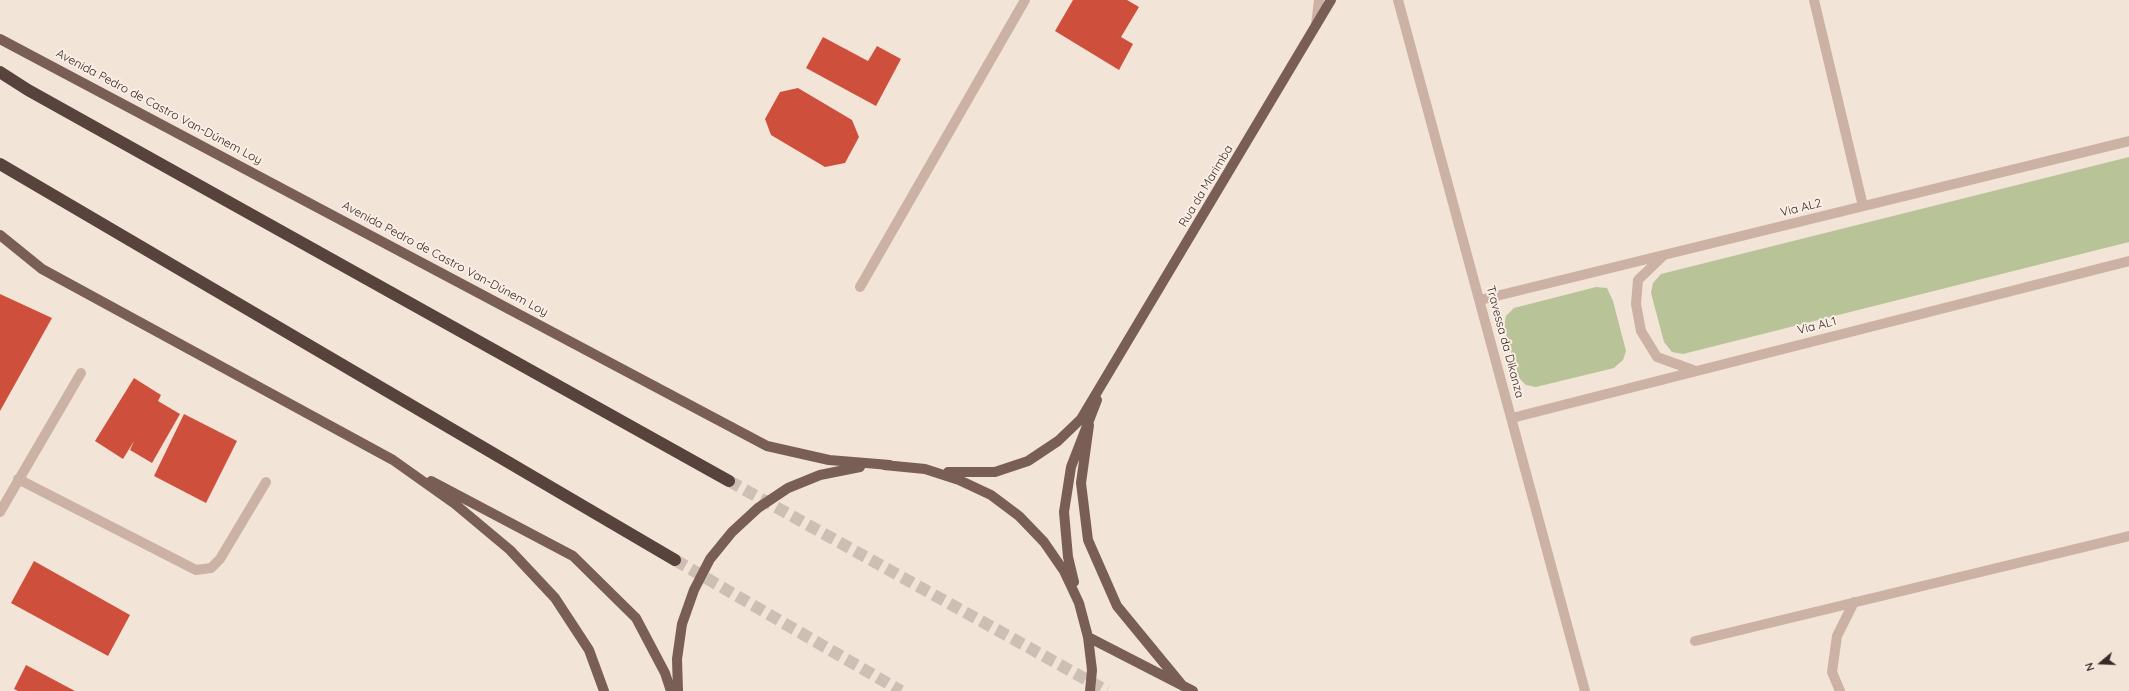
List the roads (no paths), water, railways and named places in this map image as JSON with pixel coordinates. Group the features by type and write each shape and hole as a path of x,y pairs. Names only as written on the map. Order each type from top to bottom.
{"highway":[{"path":"0,72 35,94 729,481"},
{"path":"0,164 675,560"}],"main road":[{"name":"Rua da Marimba","path":"925,469 959,473 995,472 1028,461 1058,442 1081,419 1331,0"},
{"name":"Avenida Pedro de Castro Van-Dúnem Loy","path":"0,39 767,446 829,460 890,465"},
{"path":"0,235 42,270 573,556 636,618 665,673 671,691"},
{"name":"Rua da Marimba","path":"1079,603 1068,557 1064,512 1072,467 1089,425 1102,385"},
{"path":"1089,425 1081,483 1088,540 1117,606 1182,685"},
{"path":"393,460 455,504 499,541 555,598 590,650 604,691"},
{"path":"678,691 677,659 682,624 694,590 710,559 732,532 758,508 794,486 820,475 854,467 890,465 925,469 959,480 991,495 1019,516 1044,542 1064,571 1079,603 1088,637 1092,670 1090,691"},
{"path":"1088,637 1193,691"}],"street":[{"path":"860,287 1024,0"},
{"path":"1316,25 1319,0"},
{"name":"Travessa da Dikanza","path":"1398,0 1585,691"},
{"path":"1814,0 1863,206"},
{"name":"Via AL2","path":"1480,300 2129,141"},
{"path":"1665,255 1638,280 1636,304 1641,331 1657,357 1693,370"},
{"name":"Via AL1","path":"1512,418 1693,370 2129,262"},
{"path":"0,512 81,373"},
{"path":"18,479 196,570 211,568 220,559 266,482"},
{"path":"1695,641 2129,536"},
{"path":"1840,691 1832,672 1837,636 1854,602"}],"tunnel":[{"path":"729,481 1107,691"},
{"path":"675,560 901,691"}]}
